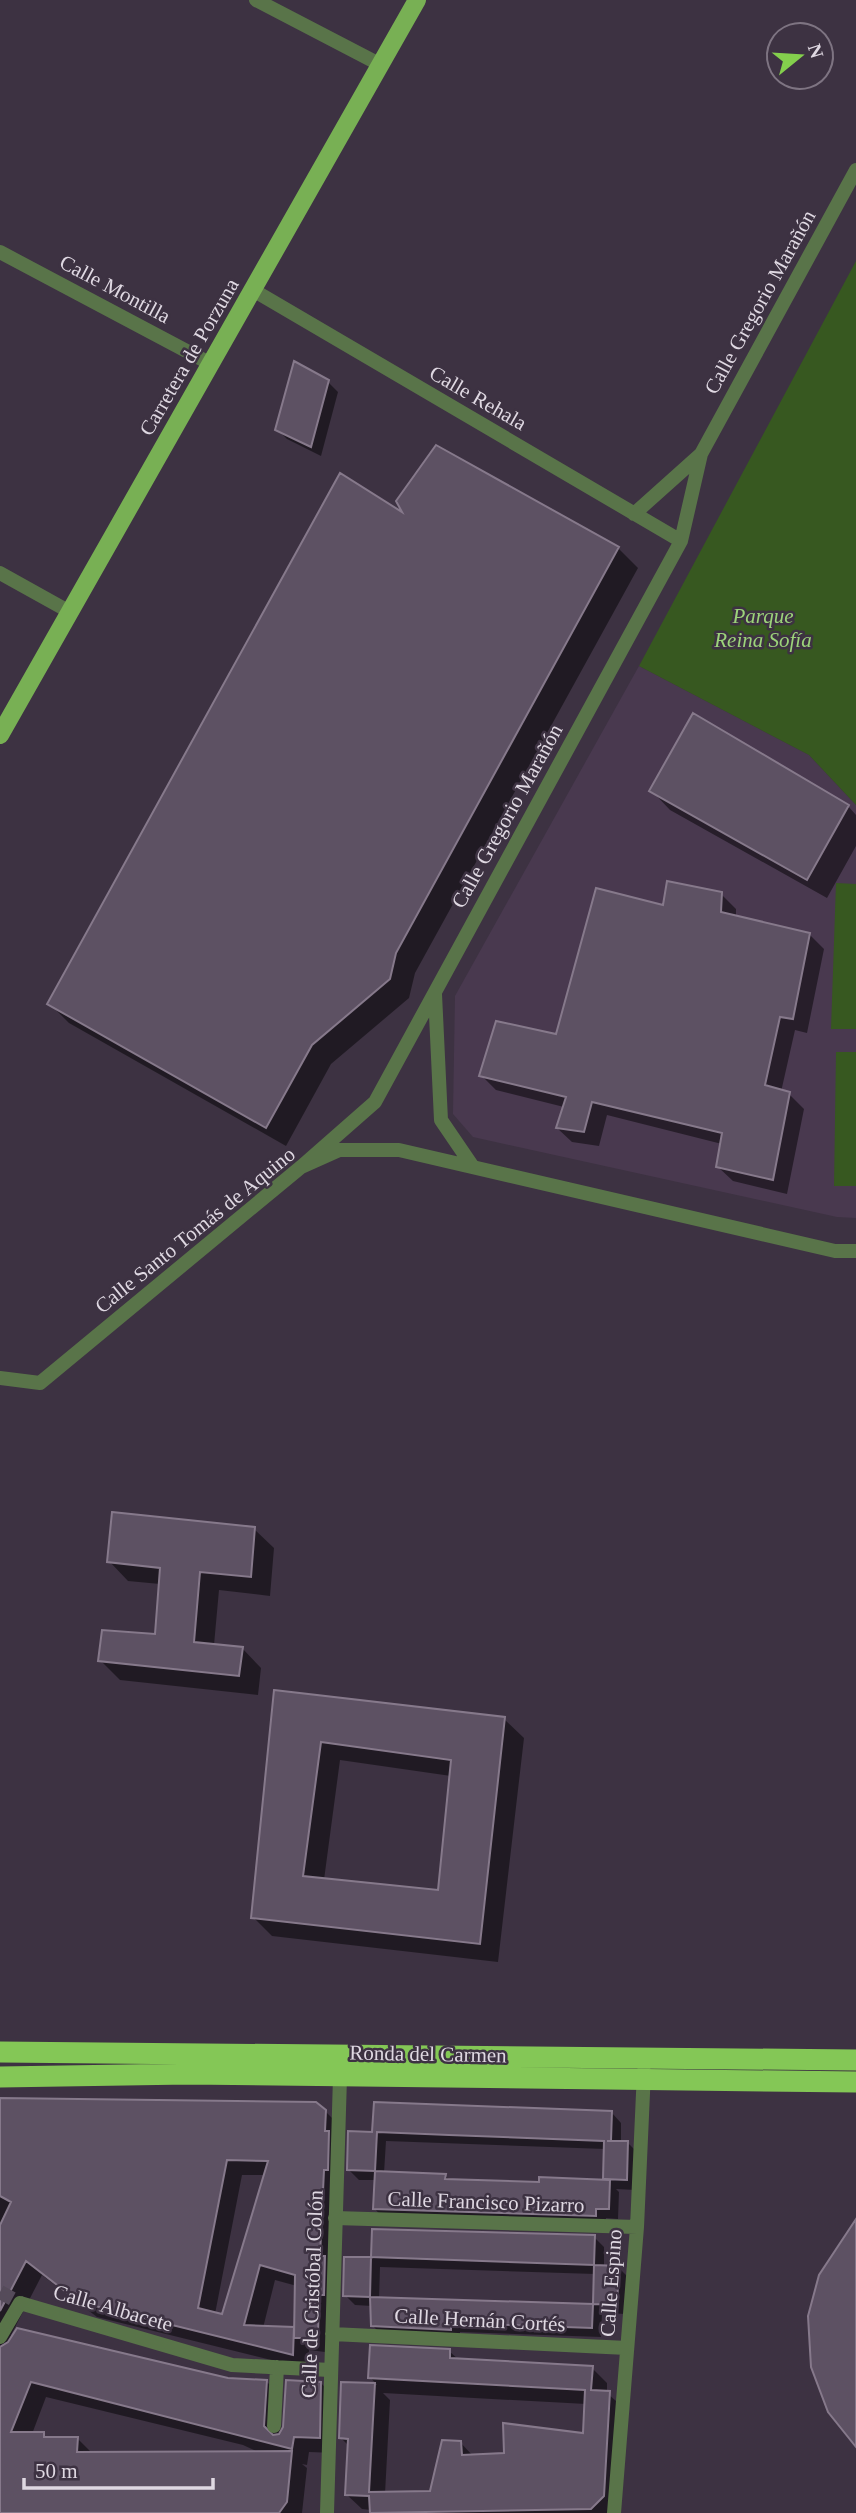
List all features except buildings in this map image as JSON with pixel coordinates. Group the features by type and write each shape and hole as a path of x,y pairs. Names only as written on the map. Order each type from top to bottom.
{"highway":[{"name":"Ronda del Carmen","path":"0,2052 856,2060"},
{"name":"Ronda del Carmen","path":"0,2077 188,2074 644,2082 856,2082"}],"main road":[{"name":"Carretera de Porzuna","path":"0,735 417,0"}],"street":[{"path":"256,0 382,65"},
{"name":"Calle Gregorio Marañón","path":"301,1167 375,1102 681,541 701,454 856,170"},
{"name":"Calle Montilla","path":"0,252 211,364"},
{"name":"Calle Rehala","path":"253,290 681,541"},
{"name":"Calle Gregorio Marañón","path":"634,514 701,454"},
{"path":"0,573 70,612"},
{"path":"435,993 441,1121 474,1167"},
{"name":"Calle Santo Tomás de Aquino","path":"0,1378 40,1383 301,1167 339,1150 387,1150 474,1167 835,1251 856,1251"},
{"name":"Calle Espino","path":"614,2513 637,2227 644,2057"},
{"name":"Calle de Cristóbal Colón","path":"327,2513 340,2077"},
{"name":"Calle Francisco Pizarro","path":"335,2218 637,2227"},
{"name":"Calle Albacete","path":"0,2337 20,2303 232,2365 330,2370"},
{"name":"Calle Hernán Cortés","path":"332,2334 627,2348"},
{"path":"274,2426 277,2367"}],"shaded area":[{"path":"639,666 809,755 856,805 856,1218 837,1217 473,1137 453,1114 455,996"}],"green space":[{"name":"Parque Reina Sofía","path":"856,261 856,805 809,755 639,666"},
{"path":"836,883 856,884 856,1029 831,1029"},
{"path":"836,1052 856,1052 856,1186 834,1186"}],"tunnel":[{"path":"0,2292 20,2303"}]}
